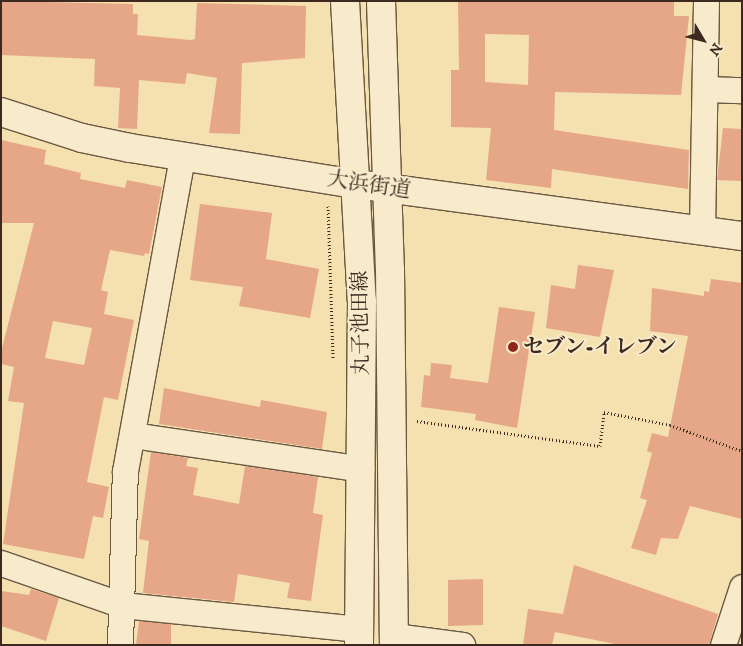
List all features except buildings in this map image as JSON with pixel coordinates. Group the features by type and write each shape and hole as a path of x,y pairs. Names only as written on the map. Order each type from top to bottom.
{"street":[{"name":"丸子池田線","path":"346,1 362,301 359,637"},
{"name":"丸子池田線","path":"381,1 390,269 394,640"},
{"path":"702,230 706,1"},
{"path":"705,89 742,90"},
{"name":"大浜街道","path":"1,112 82,138 182,156 356,184 742,236"},
{"path":"120,645 125,471 182,156"},
{"path":"132,435 361,469"},
{"path":"1,563 122,605 359,637"},
{"path":"723,645 742,587"},
{"path":"394,640 462,645"}],"path":[{"path":"327,179 333,367"},
{"path":"412,420 600,446 604,412 670,425 742,451"}],"place":[{"name":"セブン-イレブン","path":"513,347"}]}
